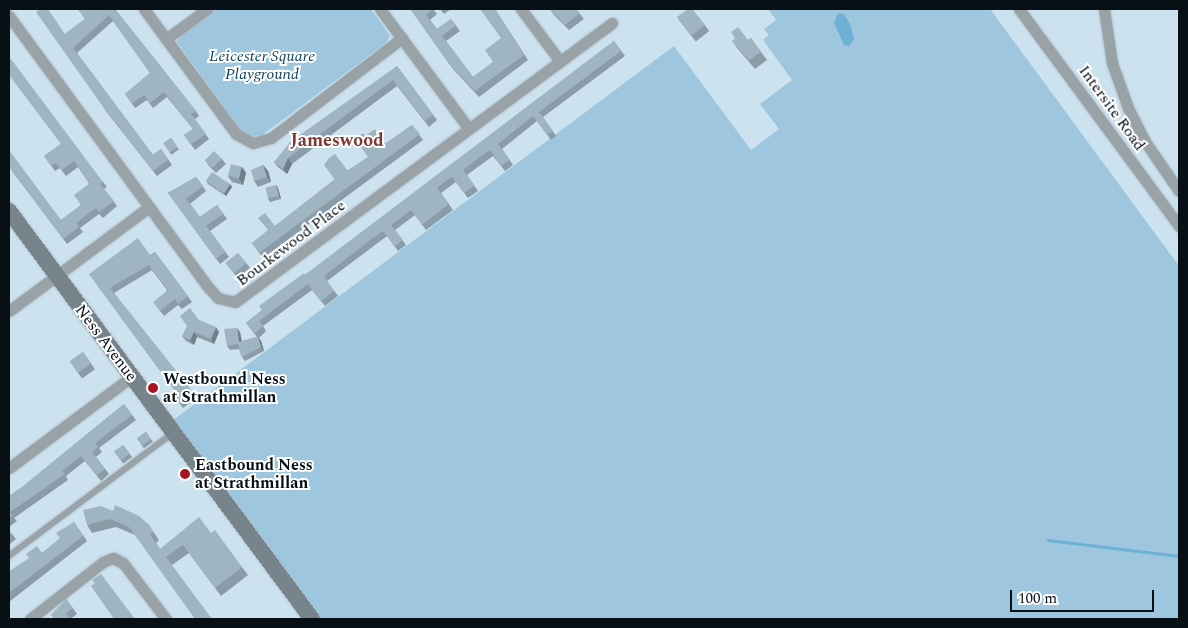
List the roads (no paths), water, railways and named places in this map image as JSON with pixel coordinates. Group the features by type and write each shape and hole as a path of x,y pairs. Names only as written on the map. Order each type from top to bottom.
{"main road":[{"name":"Ness Avenue","path":"9,211 312,619"}],"street":[{"path":"144,9 236,134 246,141 259,143 402,38"},
{"path":"166,39 207,9"},
{"path":"380,9 469,129"},
{"path":"521,9 559,60"},
{"name":"Intersite Road","path":"1019,9 1179,226"},
{"path":"1104,9 1112,62 1128,108 1146,143 1179,191"},
{"name":"Bourkewood Place","path":"9,16 214,294 226,301 235,302 247,296 612,22"},
{"path":"9,311 149,206"},
{"path":"9,468 131,377"},
{"path":"30,619 103,562 113,558 123,562 166,619"}],"lane":[{"path":"9,556 173,433"}],"waterway":[{"path":"1048,540 1179,556"}],"place":[{"name":"Westbound Ness at Strathmillan","path":"153,388"},
{"name":"Eastbound Ness at Strathmillan","path":"185,474"}],"district":[{"name":"Jameswood","path":"337,141"}],"park label":[{"name":"Leicester Square Playground","path":"262,65"}]}
